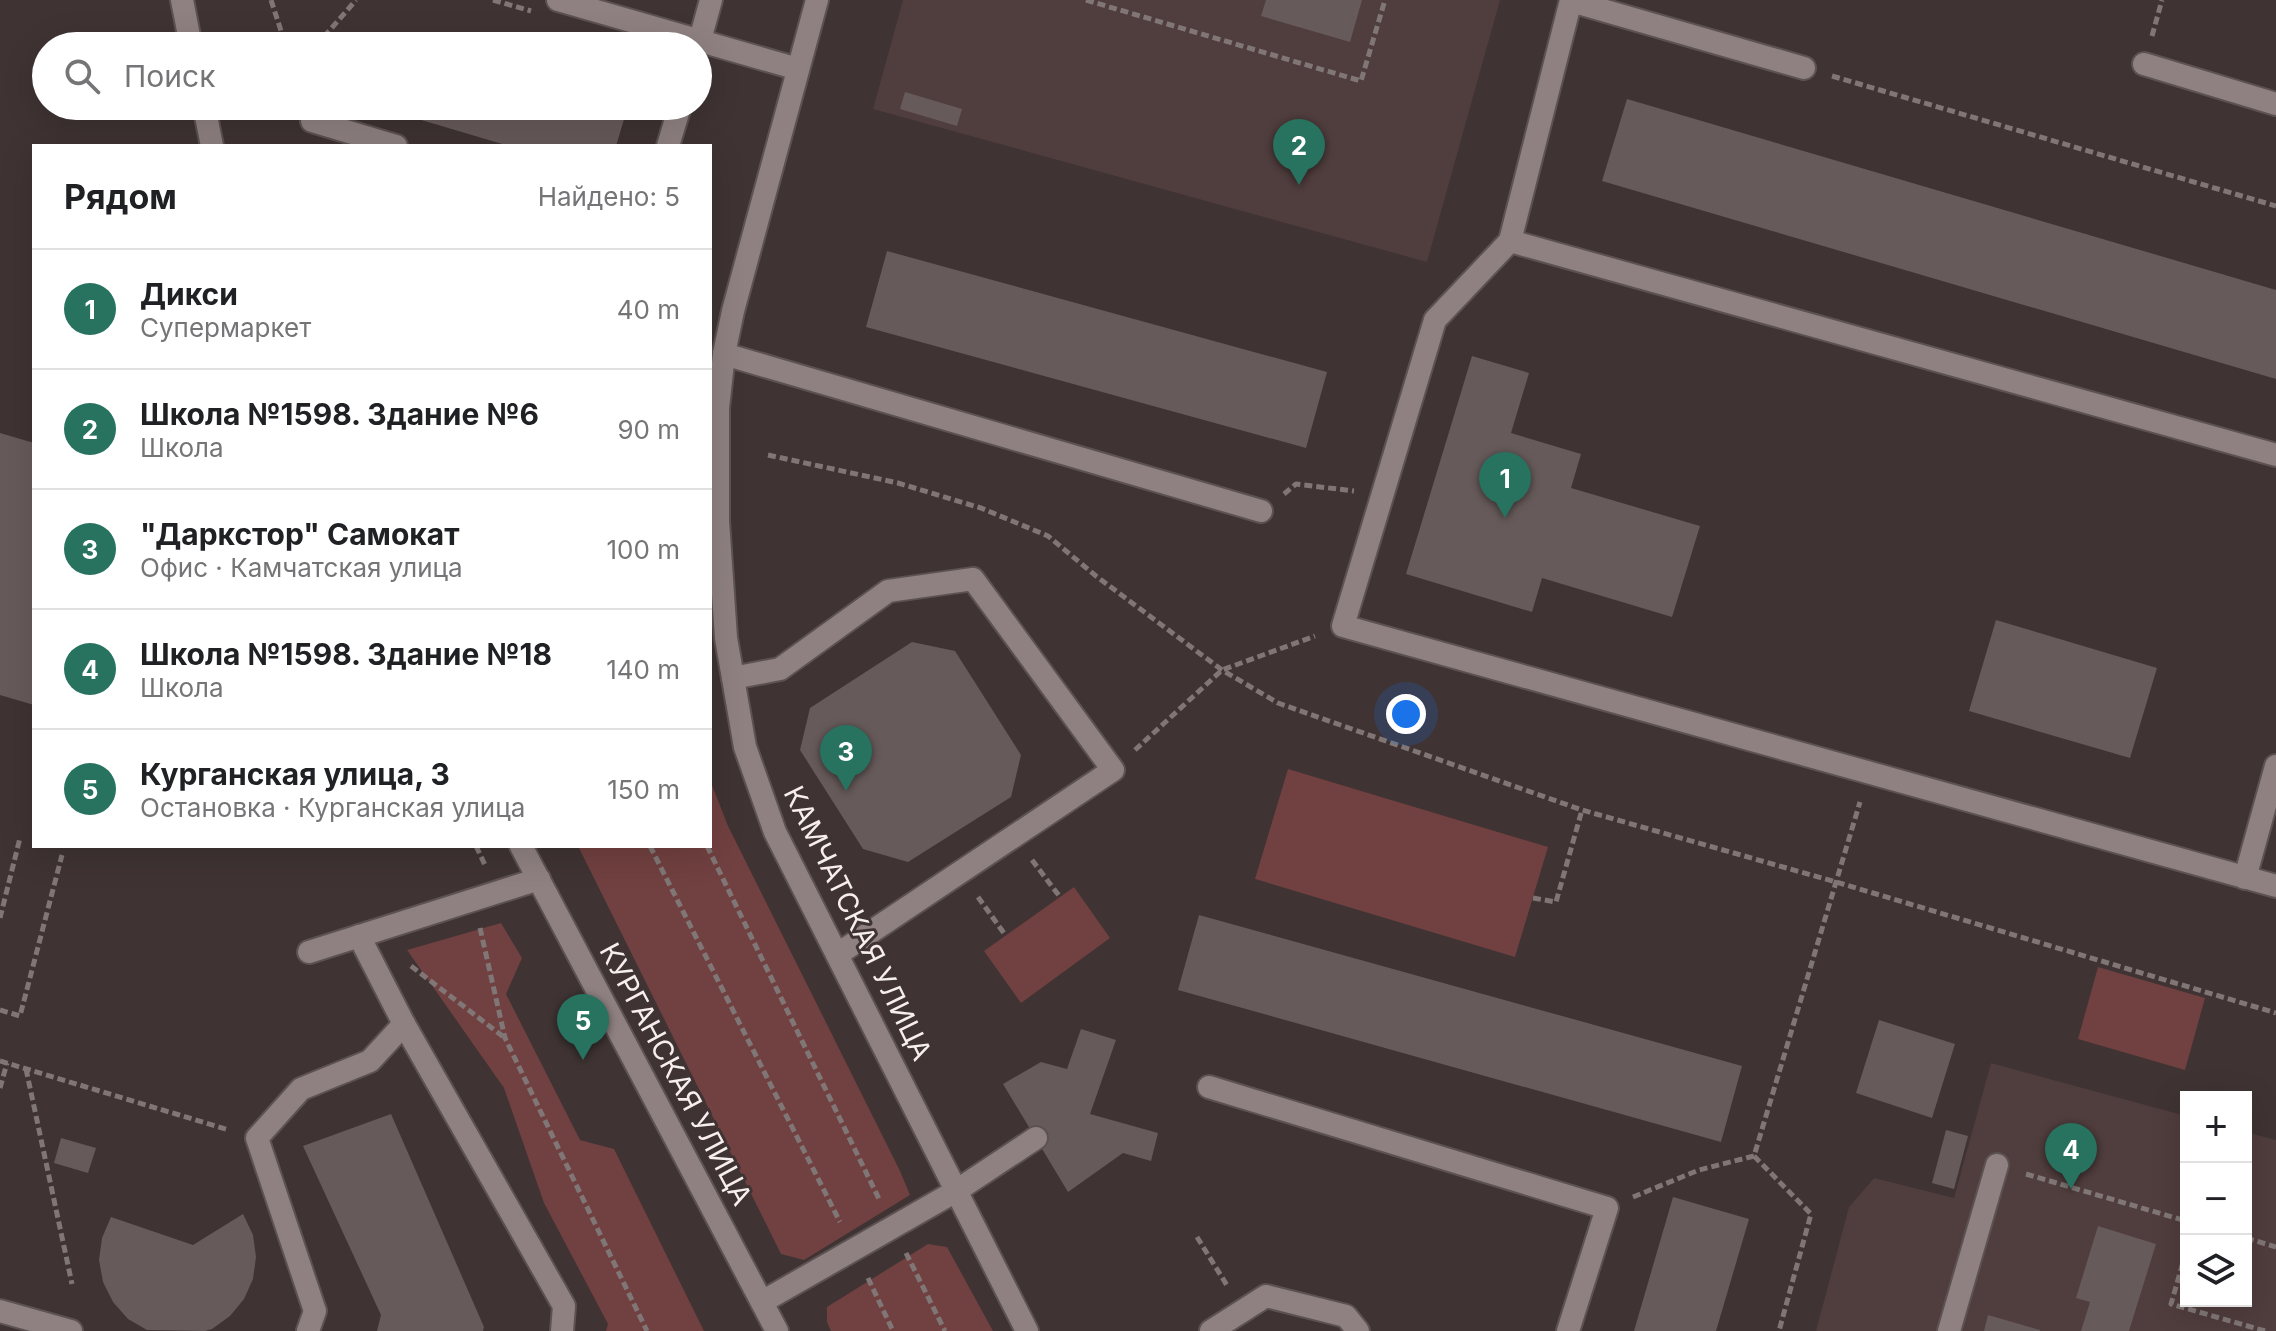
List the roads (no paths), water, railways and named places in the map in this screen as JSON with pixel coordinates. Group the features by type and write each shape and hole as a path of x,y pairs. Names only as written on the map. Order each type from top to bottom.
{"street":[{"path":"182,0 188,32"},
{"path":"558,0 661,32"},
{"path":"702,32 711,0"},
{"name":"КАМЧАТСКАЯ УЛИЦА","path":"817,0 724,354 718,408 718,521 726,638 745,747 775,832 1027,1331"},
{"path":"1804,68 1571,0 1510,241 1435,320 1343,626 2276,886"},
{"path":"712,47 798,69"},
{"path":"2144,64 2276,104"},
{"path":"207,120 212,144"},
{"path":"669,144 676,120"},
{"path":"312,121 389,144"},
{"path":"1510,241 2276,455"},
{"path":"724,354 1261,511"},
{"path":"733,678 780,669 888,591 973,579 1113,770 838,954"},
{"path":"2245,878 2276,766"},
{"name":"КУРГАНСКАЯ УЛИЦА","path":"522,848 777,1331"},
{"path":"309,952 539,879"},
{"path":"359,936 404,1024 564,1306 562,1331"},
{"path":"308,1331 315,1311 257,1138 301,1089 370,1061 404,1024"},
{"path":"1209,1087 1607,1208 1568,1331"},
{"path":"762,1302 956,1191 1036,1138"},
{"path":"1949,1331 1997,1165"},
{"path":"1211,1331 1266,1296 1346,1316 1358,1331"},
{"path":"0,1311 71,1331"}],"place":[{"name":"Школа №1598. Здание №6","path":"1299,185"},
{"name":"Дикси","path":"1505,518"},
{"name":"\"Даркстор\" Самокат","path":"846,791"},
{"name":"Курганская улица, 3","path":"583,1060"},
{"name":"Школа №1598. Здание №18","path":"2071,1189"}]}
